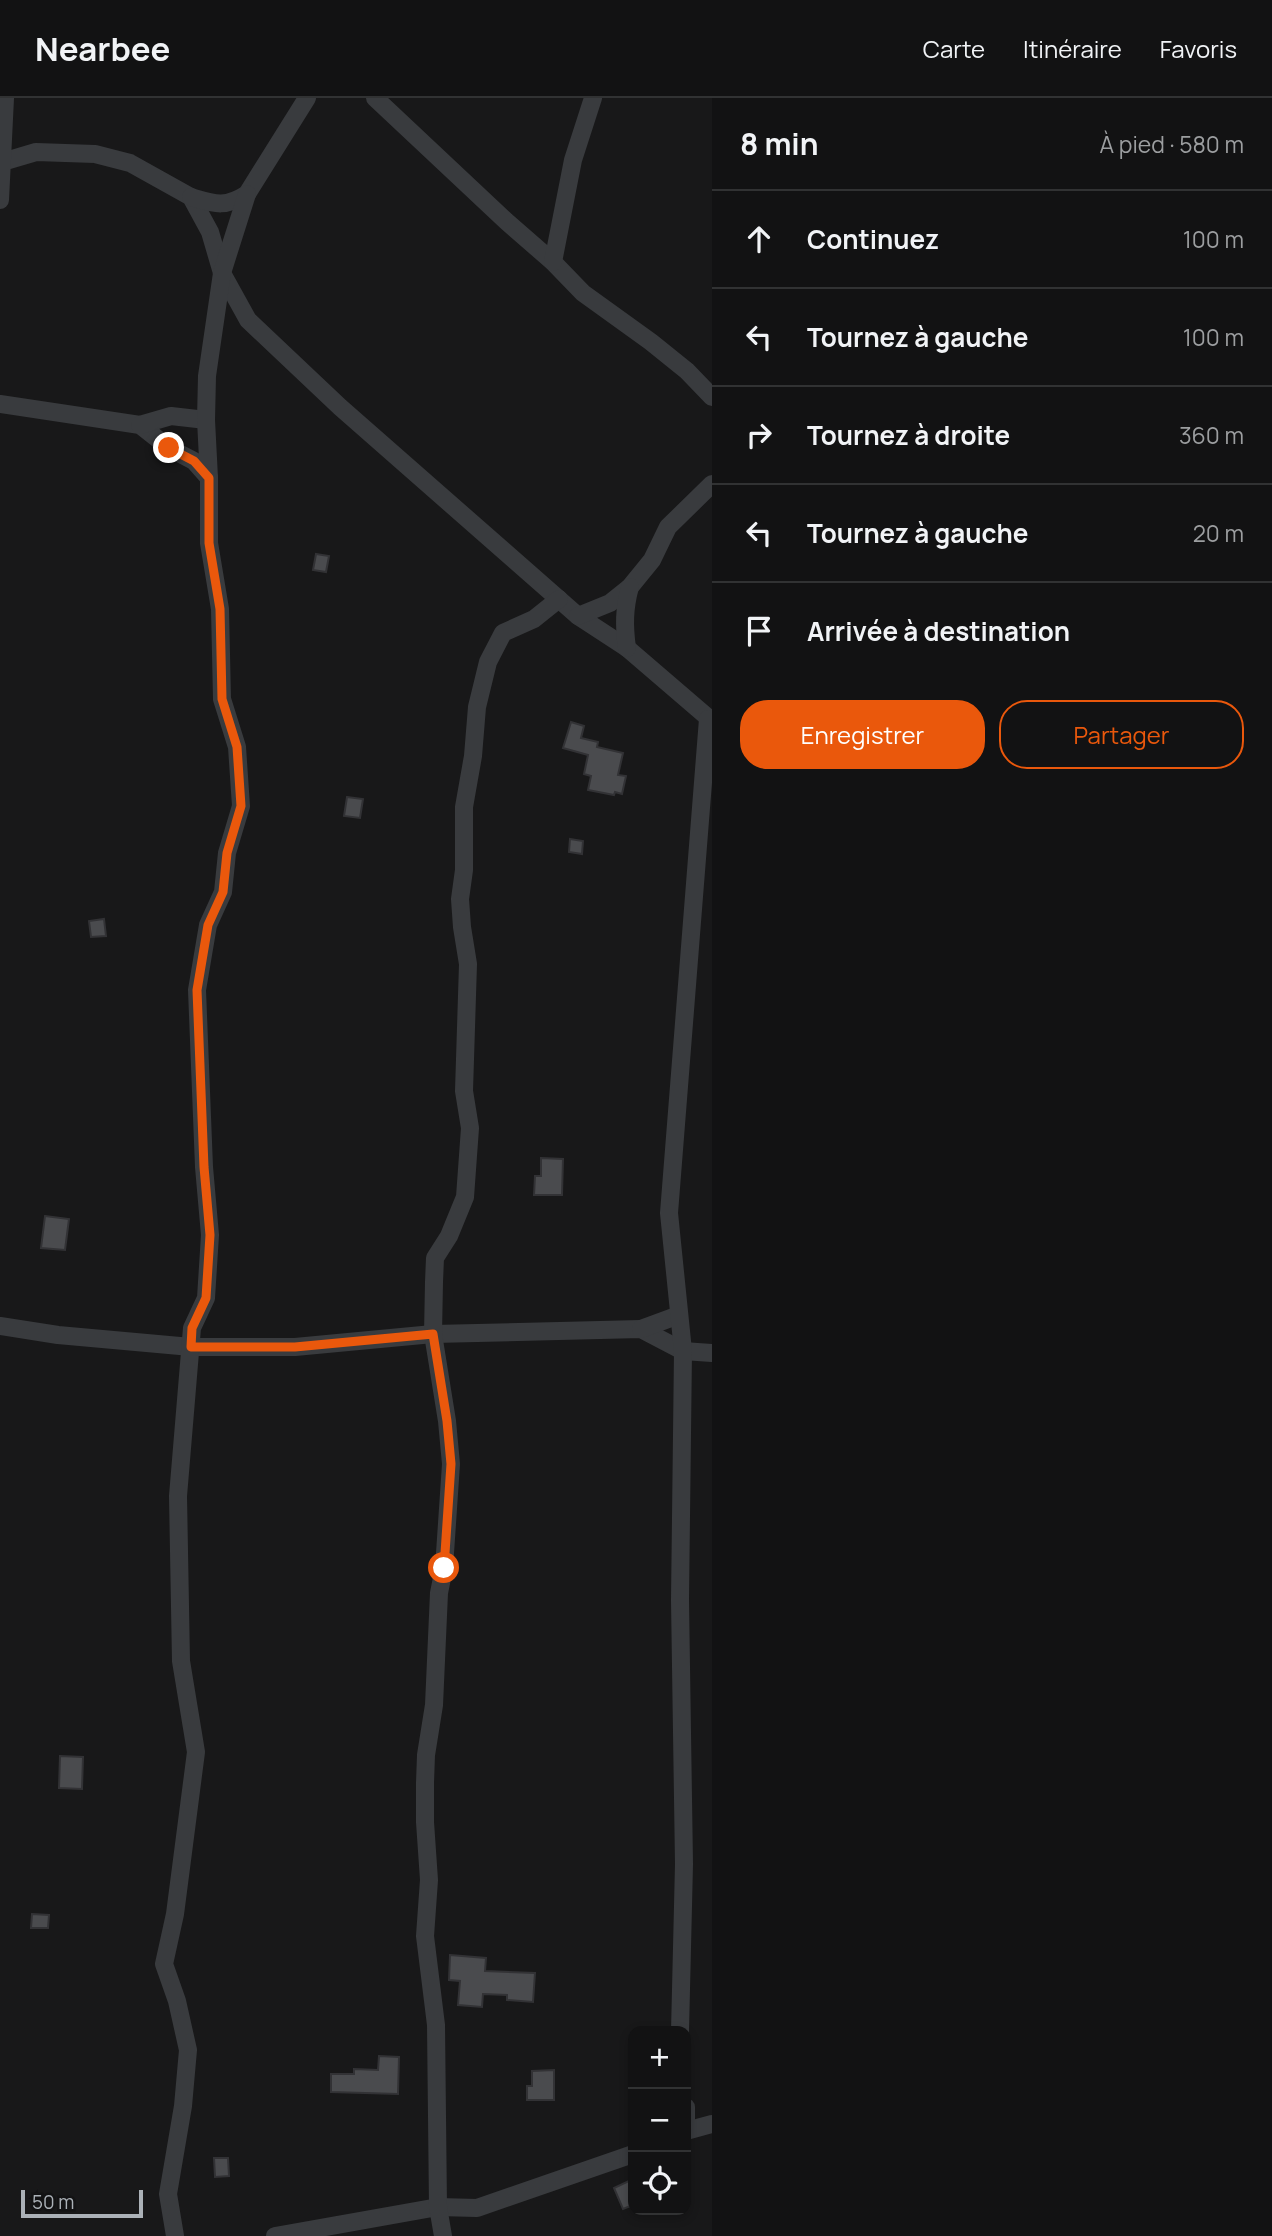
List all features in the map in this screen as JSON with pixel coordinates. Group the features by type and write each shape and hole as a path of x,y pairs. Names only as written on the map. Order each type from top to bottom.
{"street":[{"path":"0,200 5,98"},
{"path":"175,2236 168,2194 183,2106 188,2050 177,2001 164,1964 175,1914 196,1752 181,1661 178,1496 192,1328 206,1298 210,1235 204,1167 197,990 208,925 223,892 227,853 241,806 237,747 222,699 220,609 209,543 207,376 222,273 247,194 307,98"},
{"path":"375,98 583,293 687,371 712,397"},
{"path":"553,262 573,160 593,98"},
{"path":"2,162 36,152 95,154 130,163 191,197 218,205 234,202 247,194"},
{"path":"191,197 210,232 222,273 248,320 340,407 578,616 627,648 710,720 670,1213 683,1351 680,1600 684,1864 680,2026"},
{"path":"0,404 140,425 171,416 206,420"},
{"path":"140,425 169,448 194,461 209,478"},
{"path":"578,616 610,603 629,587 652,560 668,527 712,484"},
{"path":"627,648 623,621 629,587"},
{"path":"443,2236 438,2207 436,2025 425,1936 429,1880 425,1783 426,1755 434,1704 439,1593 444,1568 451,1464 446,1410 433,1334 435,1258 449,1236 465,1197 470,1128 464,1091 468,964 461,927 460,899 464,870 464,807 473,757 477,707 488,663 503,633 534,619 559,599"},
{"path":"0,1326 58,1335 191,1347 295,1347 433,1334 641,1329 679,1315"},
{"path":"641,1329 683,1351 712,1353"},
{"path":"691,2128 712,2124"},
{"path":"275,2236 438,2207 477,2208 628,2156"}],"building":[{"path":"316,554 329,556 326,572 313,570"},
{"path":"571,722 584,726 581,738 598,742 597,747 623,753 618,775 626,776 622,794 588,790 591,776 584,774 588,755 563,748"},
{"path":"347,797 363,799 360,818 344,816"},
{"path":"570,839 583,841 582,854 569,852"},
{"path":"104,919 106,936 91,937 89,921"},
{"path":"541,1158 563,1159 562,1195 534,1195 535,1176 541,1176"},
{"path":"45,1216 69,1219 65,1250 41,1248"},
{"path":"60,1756 83,1757 82,1789 59,1788"},
{"path":"32,1914 49,1915 48,1928 31,1928"},
{"path":"450,1955 486,1958 485,1971 535,1973 533,2002 507,2000 507,1995 483,1994 482,2007 458,2005 460,1981 449,1980"},
{"path":"379,2056 399,2057 398,2094 331,2092 331,2074 354,2074 354,2069 378,2070"},
{"path":"554,2070 554,2100 527,2100 527,2086 532,2086 532,2071"},
{"path":"214,2158 228,2158 229,2176 215,2177"},
{"path":"628,2181 628,2207 623,2209 614,2188"}],"route":[{"path":"169,448 194,461 209,478 209,543 220,609 222,699 237,747 241,806 227,853 223,892 208,925 197,990 204,1167 210,1235 206,1298 192,1328 191,1347 295,1347 433,1334 451,1464 444,1568"}]}
